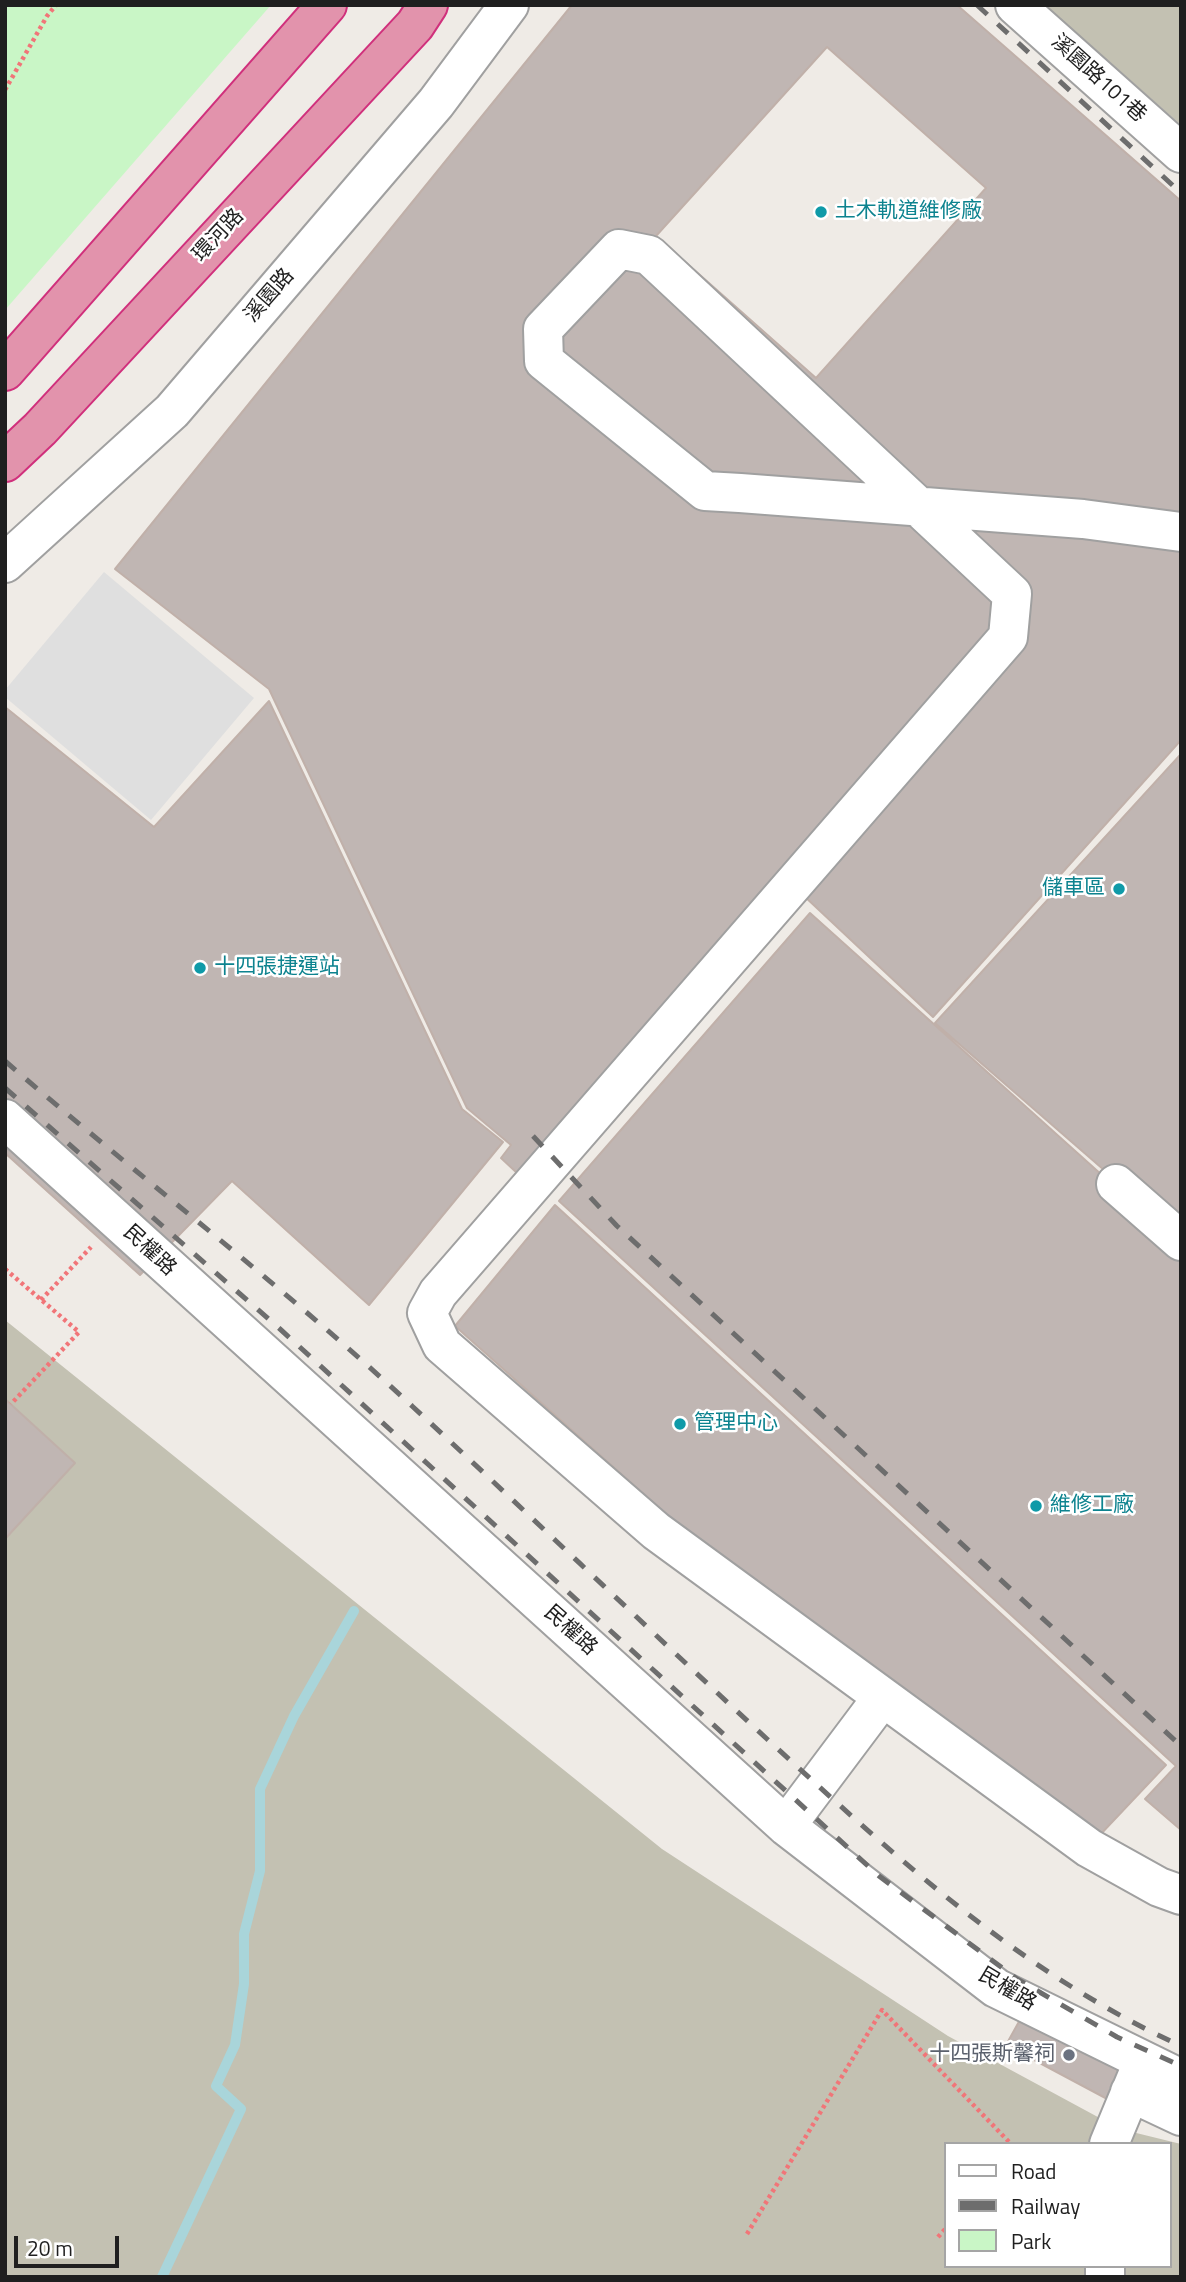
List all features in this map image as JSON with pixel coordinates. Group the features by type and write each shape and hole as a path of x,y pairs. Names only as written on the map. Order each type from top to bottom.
{"highway":[{"path":"152,205 292,5"},
{"path":"5,371 327,5"},
{"name":"環河路","path":"5,462 40,429 406,35 428,5"}],"street":[{"name":"溪園路","path":"5,563 172,411 436,103 509,5"},
{"name":"溪園路101巷","path":"1015,5 1181,153"},
{"path":"1181,532 1083,519 919,506 905,505 877,503 754,494 705,491 544,361 543,328 619,249 649,255 911,499 921,509 941,528 1012,594 1008,637 447,1283 427,1313 442,1345 656,1531 1088,1848 1159,1887 1181,1895"},
{"name":"民權路","path":"5,1119 786,1826 996,1988 1136,2077 1181,2079"},
{"path":"1116,1184 1181,1241"},
{"path":"786,1826 882,1698"},
{"path":"1111,2142 1136,2077 1181,2116"}],"path":[{"path":"5,90 56,5"},
{"path":"41,1300 99,1238"},
{"path":"5,1269 79,1332 11,1404"},
{"path":"747,2234 882,2010 1009,2142"},
{"path":"938,2237 944,2230"}],"shaded area":[{"path":"1045,5 1181,5 1181,125"},
{"path":"104,572 254,698 151,820 5,697 5,690"},
{"path":"5,1320 662,1849 948,2036 1120,2129 1181,2144 1181,2277 5,2277"}],"green space":[{"path":"5,5 271,5 5,310"}],"building":[{"path":"572,5 957,5 1181,201 1181,740 933,1017 803,895 533,1188 501,1158 511,1145 467,1108 269,689 115,569"},
{"name":"土木軌道維修廠","path":"827,47 986,188 816,378 656,236"},
{"name":"十四張捷運站","path":"269,701 462,1109 503,1142 369,1305 232,1181 140,1275 5,1153 5,707 154,827"},
{"name":"儲車區","path":"1181,754 1181,1237 935,1023"},
{"name":"維修工廠","path":"810,913 1181,1246 1181,1830 1145,1799 1176,1766 559,1201"},
{"name":"管理中心","path":"555,1205 1166,1765 1098,1837 675,1522 455,1326"},
{"path":"5,1399 75,1463 5,1539"},
{"name":"十四張斯馨祠","path":"1026,2009 1131,2065 1111,2101 1006,2045"}],"waterway":[{"path":"162,2277 241,2109 216,2086 235,2045 244,1984 244,1934 260,1871 260,1789 294,1716 354,1611"}],"railway":[{"path":"977,5 1181,193"},
{"path":"5,1061 363,1361 767,1739 913,1869 1013,1948 1122,2016 1181,2046"},
{"path":"5,1088 280,1329 879,1876 1017,1979 1117,2037 1181,2066"},
{"path":"533,1136 617,1226 1181,1746"}],"place":[{"name":"土木軌道維修廠","path":"821,212"},
{"name":"儲車區","path":"1119,889"},
{"name":"十四張捷運站","path":"200,968"},
{"name":"管理中心","path":"680,1424"},
{"name":"維修工廠","path":"1036,1506"},
{"name":"十四張斯馨祠","path":"1069,2055"}]}
